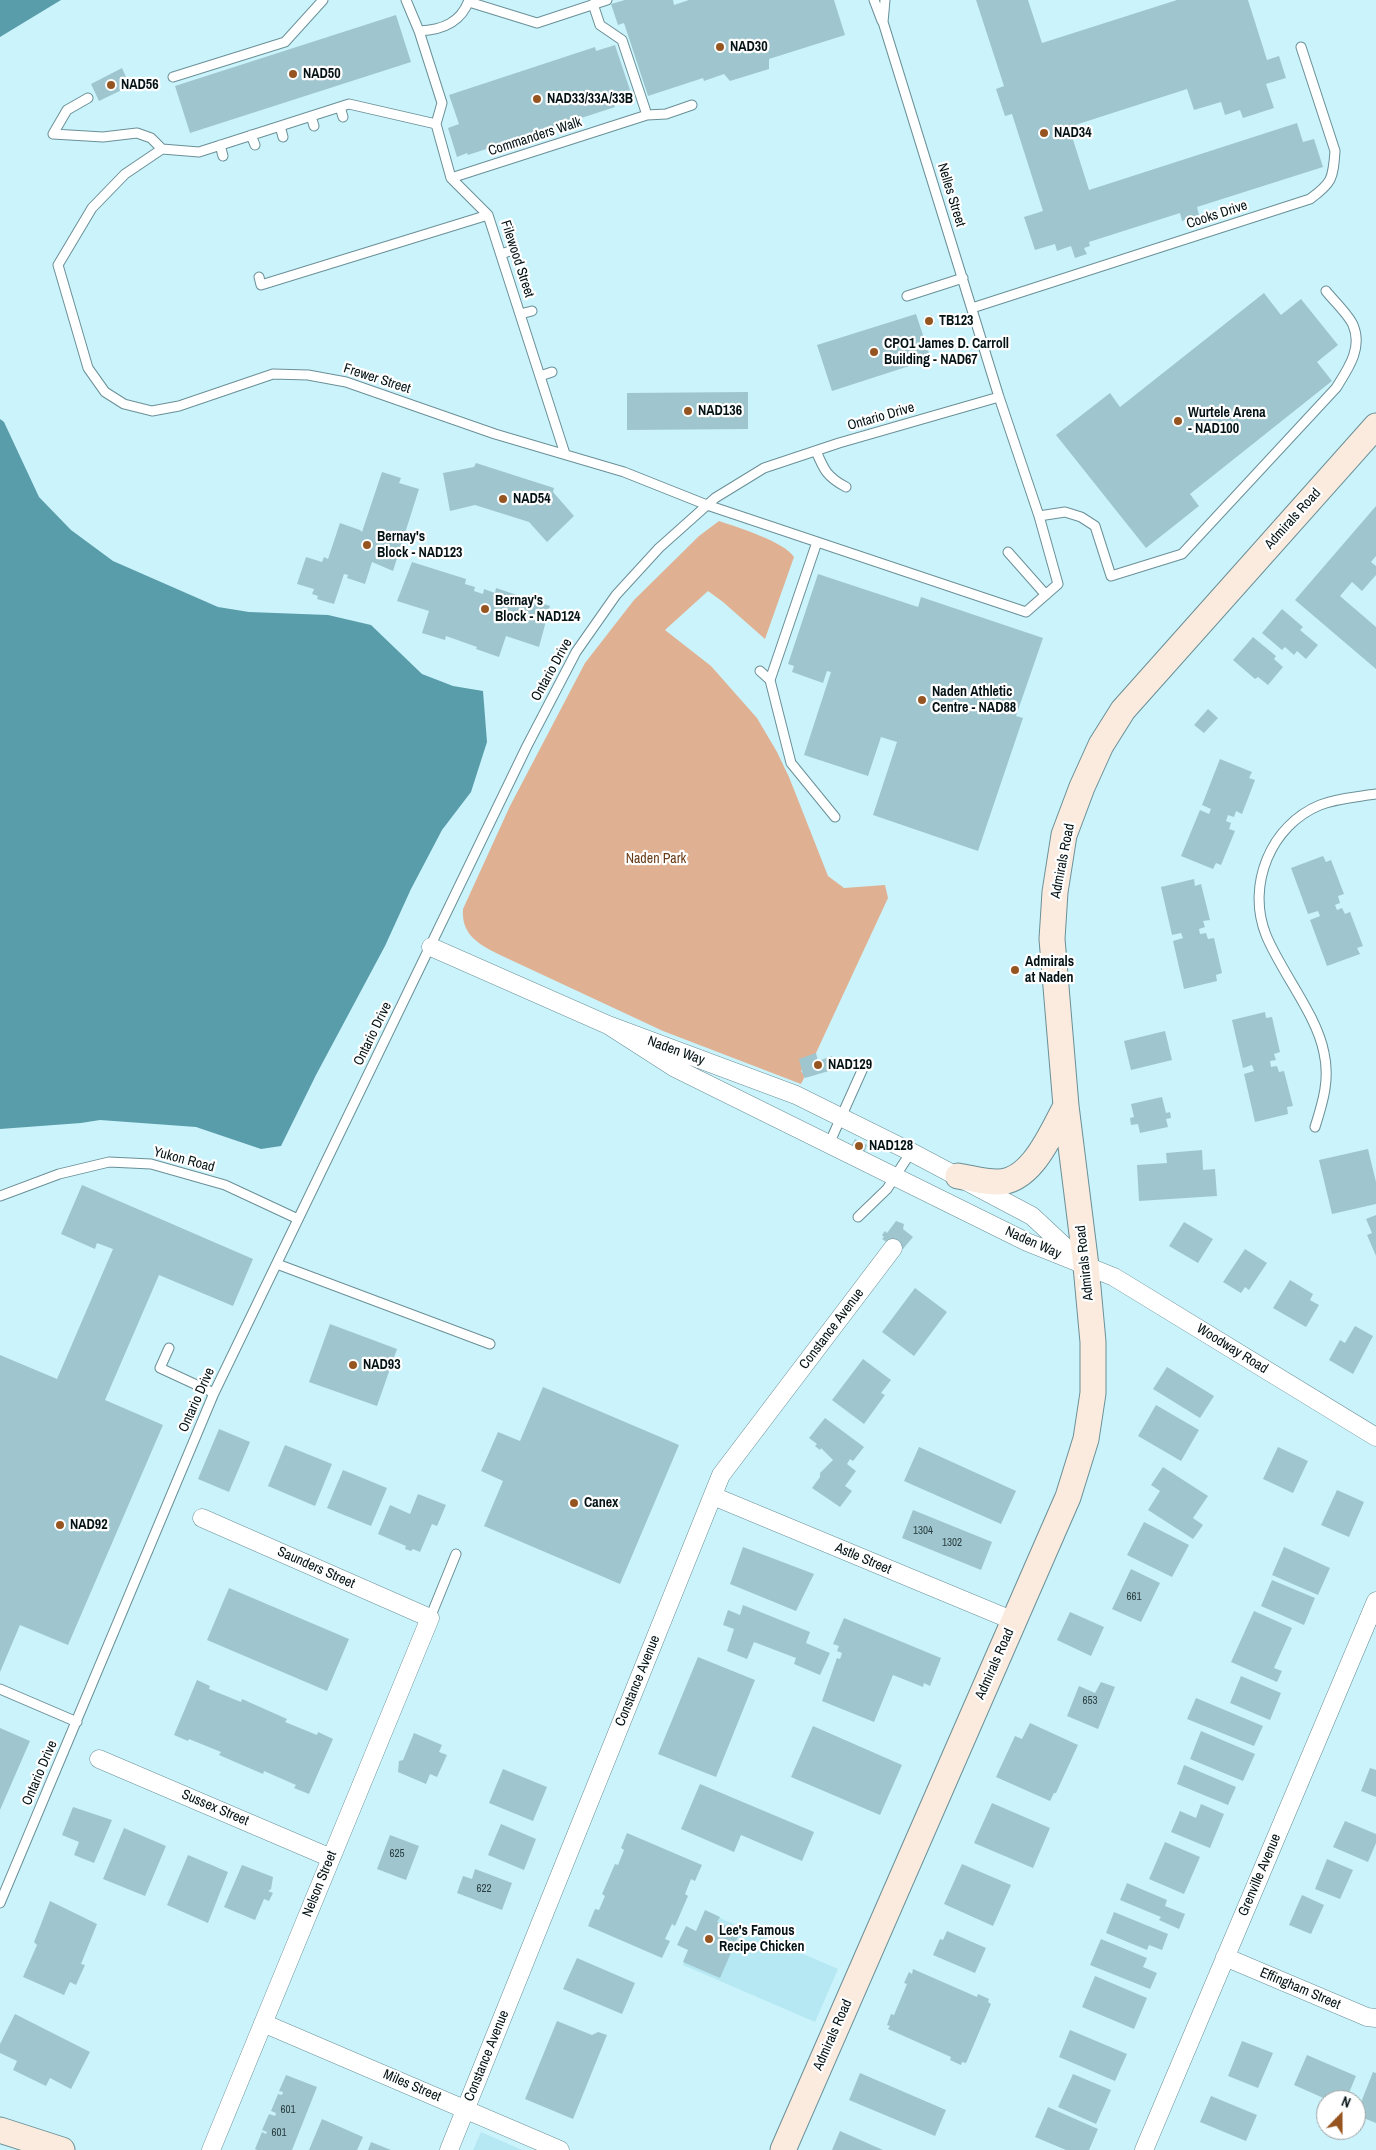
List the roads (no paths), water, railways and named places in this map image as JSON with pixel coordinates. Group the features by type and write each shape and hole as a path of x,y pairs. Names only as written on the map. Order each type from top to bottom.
{"main road":[{"name":"Admirals Road","path":"783,2150 1068,1497 1086,1439 1093,1384 1093,1342 1086,1266 1066,1106 1052,939 1055,892 1064,835 1082,787 1101,745 1123,710 1376,426"},
{"path":"958,1176 998,1182 1016,1177 1037,1159 1066,1106"},
{"path":"0,2130 62,2150"}],"street":[{"name":"Naden Way","path":"431,947 608,1025 796,1095 912,1152 1032,1216 1086,1266"},
{"name":"Naden Way","path":"608,1025 675,1068 1027,1242 1086,1266"},
{"name":"Constance Avenue","path":"450,2150 721,1475 893,1248"},
{"name":"Woodway Road","path":"1086,1266 1114,1277 1376,1437"},
{"name":"Astle Street","path":"713,1496 1014,1621"},
{"name":"Saunders Street","path":"202,1518 430,1618"},
{"name":"Grenville Avenue","path":"1144,2150 1376,1601"},
{"name":"Nelson Street","path":"211,2150 430,1618"},
{"name":"Sussex Street","path":"99,1759 331,1858"},
{"name":"Effingham Street","path":"1226,1957 1367,2017 1376,2018"},
{"name":"Miles Street","path":"263,2023 560,2150"}],"lane":[{"path":"173,77 285,42 323,0"},
{"path":"406,0 419,31 442,103 436,124 451,178"},
{"path":"419,31 436,30 457,20 469,1 537,23 607,0"},
{"path":"874,0 883,22"},
{"name":"Nelles Street","path":"885,0 883,22 1039,516 1058,584 1046,595"},
{"path":"593,4 600,25 622,40 651,115"},
{"name":"Cooks Drive","path":"972,308 1310,199 1328,186 1334,168 1335,151 1301,47"},
{"path":"88,98 67,110 53,134 103,138 137,133 151,138 162,149 199,152 349,104 377,113 436,124"},
{"name":"Commanders Walk","path":"451,178 651,115 666,114 692,105"},
{"path":"340,107 342,117"},
{"path":"311,116 314,126"},
{"path":"280,126 283,137"},
{"path":"252,136 255,146"},
{"path":"220,145 223,156"},
{"name":"Frewer Street","path":"162,149 125,174 92,208 58,265 88,368 105,392 124,404 152,410 179,406 273,374 308,375 346,382 495,434 624,472 707,505 1026,612 1046,595"},
{"name":"Filewood Street","path":"451,178 488,214 565,454"},
{"path":"259,277 261,285 292,271 352,252 410,234 488,214"},
{"path":"501,254 513,250"},
{"path":"907,296 963,278"},
{"path":"1039,516 1065,512 1081,517 1095,526 1111,576 1182,554 1336,388 1352,364 1357,344 1353,325 1326,291"},
{"path":"520,314 532,310"},
{"path":"540,376 552,372"},
{"name":"Ontario Drive","path":"0,1902 4,1883 77,1722 214,1393 527,746 576,652 616,595 659,548 715,498 764,468 1000,397"},
{"path":"816,451 823,468 832,479 846,487"},
{"path":"817,542 770,680 791,763 835,817"},
{"path":"1008,552 1046,595"},
{"path":"760,671 770,680"},
{"path":"1315,1127 1327,1077 1324,1051 1315,1027 1266,934 1260,909 1260,883 1267,858 1273,847 1288,827 1298,818 1332,801 1376,794"},
{"path":"829,1144 864,1066"},
{"path":"858,1217 887,1190 912,1152"},
{"name":"Yukon Road","path":"0,1196 59,1174 109,1162 151,1164 225,1185 298,1218"},
{"path":"277,1264 490,1344"},
{"path":"169,1348 160,1368 214,1393"},
{"path":"430,1618 456,1554"},
{"path":"0,1689 77,1722"}],"place":[{"name":"NAD30","path":"720,47"},
{"name":"NAD50","path":"293,74"},
{"name":"NAD56","path":"111,85"},
{"name":"NAD33/33A/33B","path":"537,99"},
{"name":"NAD34","path":"1044,133"},
{"name":"TB123","path":"929,321"},
{"name":"CPO1 James D. Carroll Building - NAD67","path":"874,352"},
{"name":"NAD136","path":"688,411"},
{"name":"Wurtele Arena - NAD100","path":"1178,421"},
{"name":"NAD54","path":"503,499"},
{"name":"Bernay's Block - NAD123","path":"367,545"},
{"name":"Bernay's Block - NAD124","path":"485,609"},
{"name":"Naden Athletic Centre - NAD88","path":"922,700"},
{"name":"Admirals at Naden","path":"1015,970"},
{"name":"NAD129","path":"818,1065"},
{"name":"NAD128","path":"859,1146"},
{"name":"NAD93","path":"353,1365"},
{"name":"Canex","path":"574,1503"},
{"name":"NAD92","path":"60,1525"},
{"name":"Lee's Famous Recipe Chicken","path":"709,1939"}],"park label":[{"name":"Naden Park","path":"656,859"}]}
